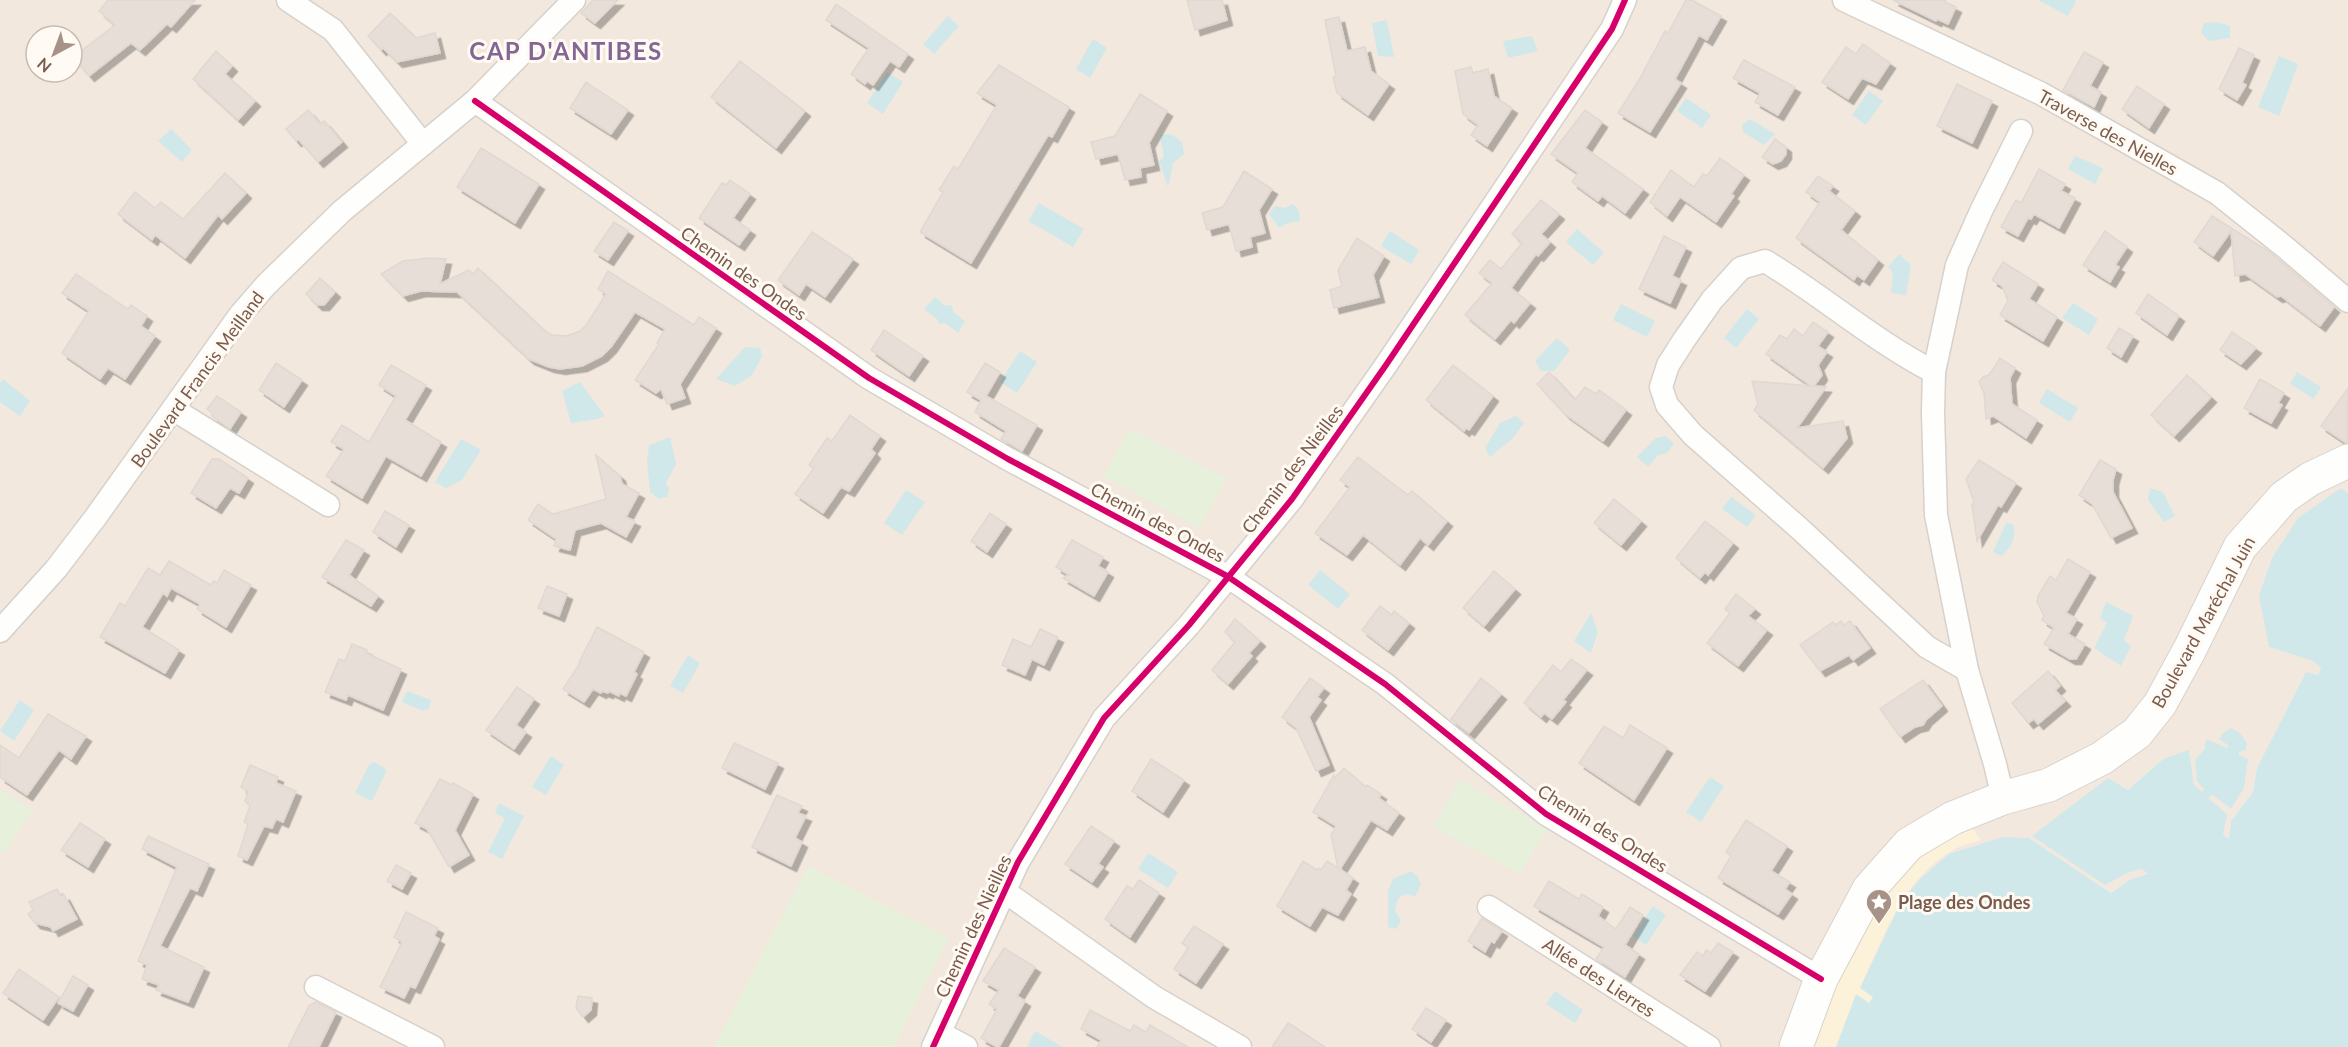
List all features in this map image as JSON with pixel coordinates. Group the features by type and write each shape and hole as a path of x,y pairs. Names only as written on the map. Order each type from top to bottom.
{"street":[{"path":"288,0 333,30 423,144"},
{"name":"Boulevard Francis Meilland","path":"0,631 56,569 240,315 266,285 342,210 475,101 574,0"},
{"name":"Chemin des Nieilles","path":"937,1040 1004,891 1051,805 1104,718 1189,625 1292,499 1386,365 1612,29 1625,0"},
{"name":"Traverse des Nielles","path":"1844,0 2042,94 2217,193 2348,301"},
{"name":"Chemin des Ondes","path":"475,101 869,378 1008,459 1227,576 1385,684 1546,814 1821,979"},
{"path":"2003,798 1967,670 1936,515 1934,372 1956,265 2021,131"},
{"path":"1934,372 1901,355 1798,281 1765,261 1741,268 1712,300 1668,365 1661,387 1667,405 1693,435 1800,529 1927,647 1967,670"},
{"path":"173,409 328,505"},
{"name":"Boulevard Maréchal Juin","path":"1796,1047 1821,979 1869,889 1909,844 1953,818 2003,798 2049,785 2102,758 2137,733 2160,704 2240,547 2284,497 2310,479 2348,461"},
{"path":"1004,891 1154,997 1240,1047"},
{"name":"Allée des Lierres","path":"1489,907 1709,1047"},
{"path":"316,987 433,1047"},
{"path":"937,1040 966,1047"}],"shaded area":[{"path":"0,0 2348,0 2348,493 2341,488 2269,647 2313,661 2321,668 2318,675 2306,672 2257,768 2253,792 2231,821 2229,839 2223,835 2208,798 2213,794 2239,752 2245,751 2228,746 2227,748 2205,747 2195,760 2204,789 2202,793 2194,785 2189,751 2163,759 2128,790 2129,871 2142,869 2148,874 2131,879 2111,893 2029,838 1856,995 1836,1047 0,1047"}],"green space":[{"path":"1130,429 1226,478 1200,528 1103,476"},
{"path":"1459,780 1548,829 1519,874 1434,827"},
{"path":"0,789 33,811 4,853 0,851"},
{"path":"808,866 949,938 893,1047 714,1047"}],"sand":[{"name":"Plage des Ondes","path":"1967,828 1972,828 1981,840 1958,848 1937,861 1921,876 1908,892 1886,930 1860,988 1873,997 1869,1003 1856,995 1836,1047 1810,1047 1844,967 1874,913 1910,866 1940,842"}],"water":[{"path":"2038,0 2074,0 2076,1 2068,16"},
{"path":"948,16 959,26 934,54 923,44"},
{"path":"1387,20 1394,57 1378,56 1372,23"},
{"path":"2217,22 2230,26 2230,38 2209,41 2201,33 2204,23"},
{"path":"1532,36 1538,51 1508,58 1503,41"},
{"path":"1093,39 1107,48 1090,78 1076,69"},
{"path":"2279,56 2298,64 2279,116 2258,107"},
{"path":"887,72 903,82 883,114 867,103"},
{"path":"1869,91 1883,101 1866,125 1852,115"},
{"path":"1686,98 1711,115 1702,128 1677,111"},
{"path":"1750,119 1775,134 1764,145 1743,132 1742,125"},
{"path":"171,129 192,150 182,162 158,141"},
{"path":"1171,134 1182,142 1184,154 1173,163 1168,187 1159,161 1164,157 1160,135"},
{"path":"2075,156 2103,168 2095,184 2068,169"},
{"path":"1039,203 1084,229 1073,247 1028,221"},
{"path":"1293,204 1299,210 1300,221 1288,223 1279,228 1269,214 1275,206 1284,208"},
{"path":"1577,229 1604,253 1593,265 1566,242"},
{"path":"1390,231 1419,250 1411,264 1381,246"},
{"path":"1899,254 1911,265 1906,295 1891,293 1893,272 1888,267"},
{"path":"935,297 944,305 952,306 953,312 965,321 958,333 945,323 939,324 937,319 924,309"},
{"path":"2073,303 2098,319 2089,335 2062,318"},
{"path":"1621,304 1655,321 1647,337 1613,320"},
{"path":"1747,309 1759,319 1736,348 1724,338"},
{"path":"1557,338 1570,350 1554,371 1541,371 1535,361"},
{"path":"745,347 760,348 762,356 752,375 735,386 716,379"},
{"path":"1020,351 1037,362 1017,393 1000,382"},
{"path":"2297,372 2321,387 2314,399 2290,384"},
{"path":"3,379 30,401 20,416 0,402 0,383"},
{"path":"580,382 605,416 571,423 562,391"},
{"path":"2047,389 2078,408 2070,422 2039,403"},
{"path":"1516,416 1524,423 1512,439 1490,457 1485,448 1500,423"},
{"path":"1666,436 1674,444 1667,453 1658,455 1648,467 1637,457 1656,438"},
{"path":"670,437 676,464 666,483 669,489 667,497 659,499 650,492 647,462 649,445"},
{"path":"461,439 481,450 462,480 446,488 435,482"},
{"path":"2150,488 2163,492 2175,516 2164,522 2148,500"},
{"path":"2341,488 2348,493 2348,1047 1836,1047 1856,994 1869,1003 1873,997 1860,988 1901,902 1920,879 1949,854 2003,837 2029,838 2111,893 2131,879 2148,874 2142,869 2129,872 2105,885 2032,836 2108,778 2128,790 2163,759 2189,750 2194,785 2202,792 2204,789 2197,781 2195,760 2205,748 2206,739 2227,748 2228,745 2219,739 2231,728 2241,734 2247,744 2245,751 2239,752 2239,755 2248,759 2244,788 2231,809 2213,795 2208,798 2227,814 2223,835 2229,839 2231,821 2253,792 2257,768 2306,672 2318,675 2321,668 2313,661 2269,647 2259,596 2272,558 2298,518"},
{"path":"906,490 925,502 902,535 884,523"},
{"path":"1731,497 1756,515 1747,527 1722,509"},
{"path":"2006,523 2013,524 2014,538 2002,556 1993,552"},
{"path":"1320,570 1350,594 1338,609 1308,585"},
{"path":"2106,602 2133,616 2124,640 2131,646 2121,666 2094,648 2107,623 2100,618"},
{"path":"1591,613 1598,632 1591,653 1574,641"},
{"path":"688,655 700,663 683,693 670,686"},
{"path":"407,691 431,700 429,709 423,711 402,702"},
{"path":"20,700 34,710 14,741 0,731"},
{"path":"551,756 564,765 546,795 532,787"},
{"path":"374,762 385,768 386,772 372,801 355,793 369,765"},
{"path":"1710,777 1724,786 1701,822 1686,812"},
{"path":"499,803 524,816 502,859 488,852 505,818 495,813"},
{"path":"1148,853 1178,872 1168,888 1138,869"},
{"path":"1411,871 1418,877 1421,885 1415,897 1407,894 1398,898 1395,910 1401,921 1396,929 1388,927 1388,890 1393,879"},
{"path":"1653,906 1666,915 1646,945 1633,936"},
{"path":"1555,991 1583,1010 1575,1023 1546,1004"},
{"path":"1035,1031 1063,1047 1027,1047"}],"building":[{"path":"108,0 195,0 171,27 167,24 140,50 131,43 89,76 84,70 84,49 115,25 99,11"},
{"path":"593,0 618,0 595,23 581,13"},
{"path":"1187,0 1222,0 1227,20 1195,30"},
{"path":"1686,0 1692,0 1721,16 1707,40 1699,35 1675,79 1681,83 1650,132 1618,113 1639,80 1665,31 1668,33"},
{"path":"1893,0 1946,0 1945,2 1956,7 1948,24 1937,19 1936,21"},
{"path":"836,4 908,54 899,67 890,61 873,85 867,81 865,84 851,74 869,48 826,20"},
{"path":"390,13 416,38 435,33 440,53 397,62 383,48 381,50 368,36"},
{"path":"1339,17 1347,51 1365,47 1371,71 1389,84 1368,115 1337,93 1325,20"},
{"path":"1863,44 1890,63 1876,84 1862,78 1848,99 1822,82 1846,47 1856,54"},
{"path":"2239,48 2254,55 2242,83 2246,85 2237,100 2219,89"},
{"path":"216,51 232,66 225,74 255,101 238,120 193,79"},
{"path":"2084,52 2103,62 2090,86 2101,92 2094,107 2063,90"},
{"path":"1744,60 1795,87 1778,115 1755,102 1760,93 1733,78"},
{"path":"740,61 805,111 776,148 711,97"},
{"path":"999,65 1069,107 1052,137 1048,135 971,263 920,232 943,192 939,190 954,166 958,169 997,105 977,93"},
{"path":"1471,67 1473,73 1488,69 1494,96 1512,108 1487,146 1471,135 1478,125 1463,114 1455,71"},
{"path":"586,82 628,110 611,134 570,108"},
{"path":"1957,84 1992,101 1972,143 1937,126"},
{"path":"2137,86 2164,104 2149,128 2122,109"},
{"path":"1140,94 1167,111 1149,143 1154,165 1140,168 1141,177 1125,180 1118,154 1096,159 1091,142 1115,136"},
{"path":"308,110 320,124 324,121 342,142 318,162 286,129"},
{"path":"1585,110 1602,122 1585,148 1643,189 1625,213 1602,196 1598,201 1572,182 1578,173 1551,154"},
{"path":"1775,139 1786,147 1786,154 1781,161 1773,164 1762,157"},
{"path":"481,148 539,184 515,223 457,187"},
{"path":"1720,158 1744,175 1731,194 1734,196 1716,222 1680,197 1667,216 1650,202 1671,170 1694,187 1703,174 1707,176"},
{"path":"2039,169 2065,184 2061,191 2075,198 2059,228 2034,214 2031,219 2028,218 2018,236 2001,227 2016,200 2021,203"},
{"path":"1244,171 1272,189 1259,210 1265,233 1250,237 1252,247 1236,251 1229,224 1207,230 1202,213 1223,207"},
{"path":"225,173 246,193 222,219 218,215 185,258 155,235 152,240 118,214 135,192 155,208 161,202 183,219"},
{"path":"1818,176 1833,186 1829,191 1855,211 1841,230 1878,260 1864,280 1857,275 1854,280 1796,238 1820,202 1806,192"},
{"path":"730,180 750,194 733,218 750,230 739,245 699,218 722,183 726,185"},
{"path":"1541,200 1559,214 1541,234 1550,242 1538,256 1536,254 1511,288 1530,303 1514,323 1511,320 1495,339 1465,315 1492,283 1479,273 1490,260 1501,269 1522,243 1512,234"},
{"path":"2212,216 2268,251 2334,307 2320,326 2281,296 2277,297 2245,274 2235,276 2231,231 2213,256 2194,242"},
{"path":"614,222 628,231 608,260 594,251"},
{"path":"2105,231 2127,247 2115,265 2119,267 2110,282 2083,265"},
{"path":"812,232 853,259 825,297 806,284 799,295 778,280"},
{"path":"1664,236 1686,247 1672,276 1681,280 1670,303 1639,289"},
{"path":"1357,238 1384,256 1373,275 1379,297 1334,308 1330,290 1342,286 1338,270"},
{"path":"446,259 440,284 469,270 473,274 478,268 546,332 552,335 567,336 580,331 587,324 606,294 598,289 608,271 694,325 699,317 716,328 680,384 685,398 667,404 661,389 656,393 635,380 659,344 657,343 665,329 635,312 611,347 602,356 582,366 560,369 549,367 529,359 457,292 421,291 403,296 381,274 403,261"},
{"path":"2003,262 2038,284 2029,299 2057,317 2043,341 2000,315 2008,301 2002,286 1992,280"},
{"path":"76,274 128,309 131,305 147,316 141,326 155,336 125,379 108,368 100,379 62,353 89,311 62,293"},
{"path":"320,278 335,292 324,305 317,305 306,294"},
{"path":"2148,294 2179,316 2167,335 2136,313"},
{"path":"1813,322 1828,332 1818,346 1827,352 1818,365 1822,375 1814,386 1826,387 1797,428 1843,421 1847,438 1823,468 1754,410 1758,404 1752,381 1811,386 1766,354 1780,335 1787,339 1794,329 1803,336"},
{"path":"2119,328 2133,336 2121,357 2107,348"},
{"path":"884,330 923,356 909,376 871,350"},
{"path":"2232,332 2256,348 2241,364 2220,350"},
{"path":"2000,358 2015,368 2010,378 2012,404 2037,420 2026,438 1993,416 1986,419 1984,393 1979,382 1983,377 1989,375"},
{"path":"276,363 302,380 284,407 259,390"},
{"path":"985,363 1000,372 986,396 1037,425 1022,451 1001,439 1006,431 975,412 981,400 967,392"},
{"path":"391,365 426,385 405,420 441,442 421,476 386,456 362,498 326,476 344,449 331,442 342,425 369,442 396,396 379,385"},
{"path":"1453,365 1493,396 1469,430 1466,428 1464,431 1426,400"},
{"path":"1549,372 1575,400 1585,387 1596,394 1599,390 1626,410 1603,441 1565,414 1537,384"},
{"path":"2187,375 2211,397 2174,436 2151,415"},
{"path":"2260,379 2284,393 2278,403 2282,405 2271,423 2244,408"},
{"path":"2348,388 2348,443 2346,443 2321,426"},
{"path":"217,396 241,412 230,429 212,416 213,414 207,409"},
{"path":"850,415 880,436 871,449 875,453 849,491 841,487 823,513 795,494 814,468 809,465 827,438 832,441"},
{"path":"596,455 620,476 622,484 639,493 626,517 635,521 626,537 601,523 575,530 570,550 554,546 556,539 528,520 538,504 553,514 606,499"},
{"path":"1358,457 1408,495 1412,491 1447,521 1428,545 1420,538 1400,565 1363,535 1347,555 1315,533 1350,487 1340,480"},
{"path":"212,459 219,459 248,478 239,493 230,488 216,508 191,493"},
{"path":"1979,460 2016,483 2001,507 1998,505 1977,541 1972,505 1974,502 1966,479"},
{"path":"2100,460 2116,469 2113,492 2132,528 2111,538 2092,504 2079,495"},
{"path":"1614,499 1641,521 1621,545 1594,523"},
{"path":"385,511 409,525 396,547 373,532"},
{"path":"990,513 1006,524 987,552 971,541"},
{"path":"1705,521 1733,543 1708,575 1705,572 1700,578 1676,558"},
{"path":"346,540 364,550 349,575 378,596 371,606 322,577"},
{"path":"1072,540 1103,557 1098,566 1108,572 1094,596 1063,578 1069,575 1056,567"},
{"path":"2068,559 2090,572 2066,613 2077,619 2068,634 2085,644 2076,659 2070,659 2044,644 2054,628 2042,620 2044,616 2037,602 2050,576 2056,580"},
{"path":"169,561 211,585 214,581 217,583 224,570 251,585 226,627 197,609 200,604 171,588 167,596 163,593 142,627 179,650 165,673 100,637 120,603 125,606 148,568 160,575"},
{"path":"1494,571 1515,589 1484,626 1463,608"},
{"path":"547,586 567,594 559,616 538,608"},
{"path":"1736,594 1755,609 1748,616 1767,630 1738,666 1707,643 1730,613 1725,609"},
{"path":"1380,606 1392,615 1394,611 1409,623 1388,650 1362,630"},
{"path":"1235,619 1260,641 1249,653 1252,656 1228,684 1212,670 1235,642 1225,632"},
{"path":"1841,621 1844,625 1850,621 1870,648 1853,660 1849,655 1820,671 1800,645 1833,622 1835,625"},
{"path":"597,627 644,652 634,672 637,674 626,696 620,693 619,696 609,691 601,693 593,689 584,702 563,689 580,663"},
{"path":"1040,629 1058,637 1044,665 1032,659 1025,675 1002,665 1013,639 1031,647"},
{"path":"352,644 401,669 383,710 348,695 346,700 325,692 339,659 345,661"},
{"path":"1571,659 1587,670 1563,700 1566,702 1552,719 1544,713 1541,717 1524,703 1553,665 1561,672"},
{"path":"2048,671 2060,686 2055,690 2065,701 2038,724 2034,719 2028,723 2012,703"},
{"path":"1310,678 1324,688 1317,697 1321,700 1309,717 1329,765 1316,771 1296,728 1282,717"},
{"path":"1481,678 1501,694 1469,733 1451,719"},
{"path":"1923,680 1942,706 1923,725 1915,727 1900,737 1880,709"},
{"path":"517,687 534,699 516,725 526,732 514,749 486,730"},
{"path":"48,714 86,736 71,759 59,750 27,795 0,777 0,745 19,758"},
{"path":"1630,725 1667,748 1634,800 1579,763 1604,726 1623,738"},
{"path":"734,743 778,763 765,789 722,768"},
{"path":"1151,759 1184,780 1163,812 1132,791"},
{"path":"250,765 278,777 276,783 296,791 283,822 276,819 272,828 264,826 247,860 238,856 248,824 244,822 250,806 245,801 248,791 241,787"},
{"path":"1344,768 1366,787 1367,785 1381,794 1379,798 1399,813 1387,830 1371,820 1340,869 1353,878 1346,890 1351,894 1338,915 1322,907 1310,926 1277,906 1303,861 1317,870 1318,868 1321,870 1327,861 1338,868 1331,835 1336,826 1313,812 1334,775 1335,778"},
{"path":"440,779 473,794 455,830 469,855 449,867 427,829 415,823"},
{"path":"777,795 802,806 798,813 806,816 795,838 802,842 791,866 752,847"},
{"path":"1746,820 1787,846 1771,871 1790,882 1785,889 1792,894 1778,914 1718,878 1731,856 1726,852"},
{"path":"80,823 105,839 88,867 61,850"},
{"path":"1091,826 1114,841 1098,864 1103,867 1092,882 1065,864"},
{"path":"148,836 209,864 197,891 190,888 160,946 204,967 188,1002 156,990 159,985 142,979 147,965 138,961 177,867 142,849"},
{"path":"396,865 411,873 402,889 387,881"},
{"path":"1139,880 1159,893 1130,937 1105,919 1127,886 1133,889"},
{"path":"1549,881 1579,899 1582,894 1603,907 1598,916 1616,929 1630,907 1643,915 1625,945 1639,954 1625,977 1596,959 1604,947 1534,906"},
{"path":"57,889 61,896 64,895 77,919 53,931 51,927 35,923 28,914 33,910 29,902"},
{"path":"406,912 438,928 434,936 439,939 415,988 410,986 404,998 380,987 402,942 394,937"},
{"path":"1482,918 1502,931 1494,943 1491,941 1485,952 1468,941"},
{"path":"1194,926 1223,944 1196,983 1174,969 1188,948 1182,943"},
{"path":"1718,943 1733,952 1705,991 1680,975 1697,952 1703,956 1706,950 1711,953"},
{"path":"1004,948 1035,967 1017,996 1025,1001 997,1047 981,1038 997,1009 989,1004 999,990 983,981"},
{"path":"19,969 59,997 43,1020 3,993"},
{"path":"73,976 88,985 73,1011 58,1003"},
{"path":"578,996 592,998 591,1010 583,1017 576,1008"},
{"path":"315,1002 336,1012 319,1047 288,1047 309,1006"},
{"path":"1426,1008 1446,1020 1431,1042 1412,1029"},
{"path":"1090,1010 1130,1031 1134,1025 1146,1032 1150,1025 1188,1047 1097,1047 1101,1040 1081,1029"},
{"path":"1288,1023 1296,1028 1325,1047 1272,1047"}],"cycle path":[{"path":"933,1047 1018,862 1104,718 1189,625 1292,499 1386,365 1612,29 1625,0"},
{"path":"475,101 869,378 1008,459 1227,576 1385,684 1546,814 1821,979"}],"place":[{"name":"Plage des Ondes","path":"1879,925"}],"district":[{"name":"CAP D'ANTIBES","path":"566,50"}]}
